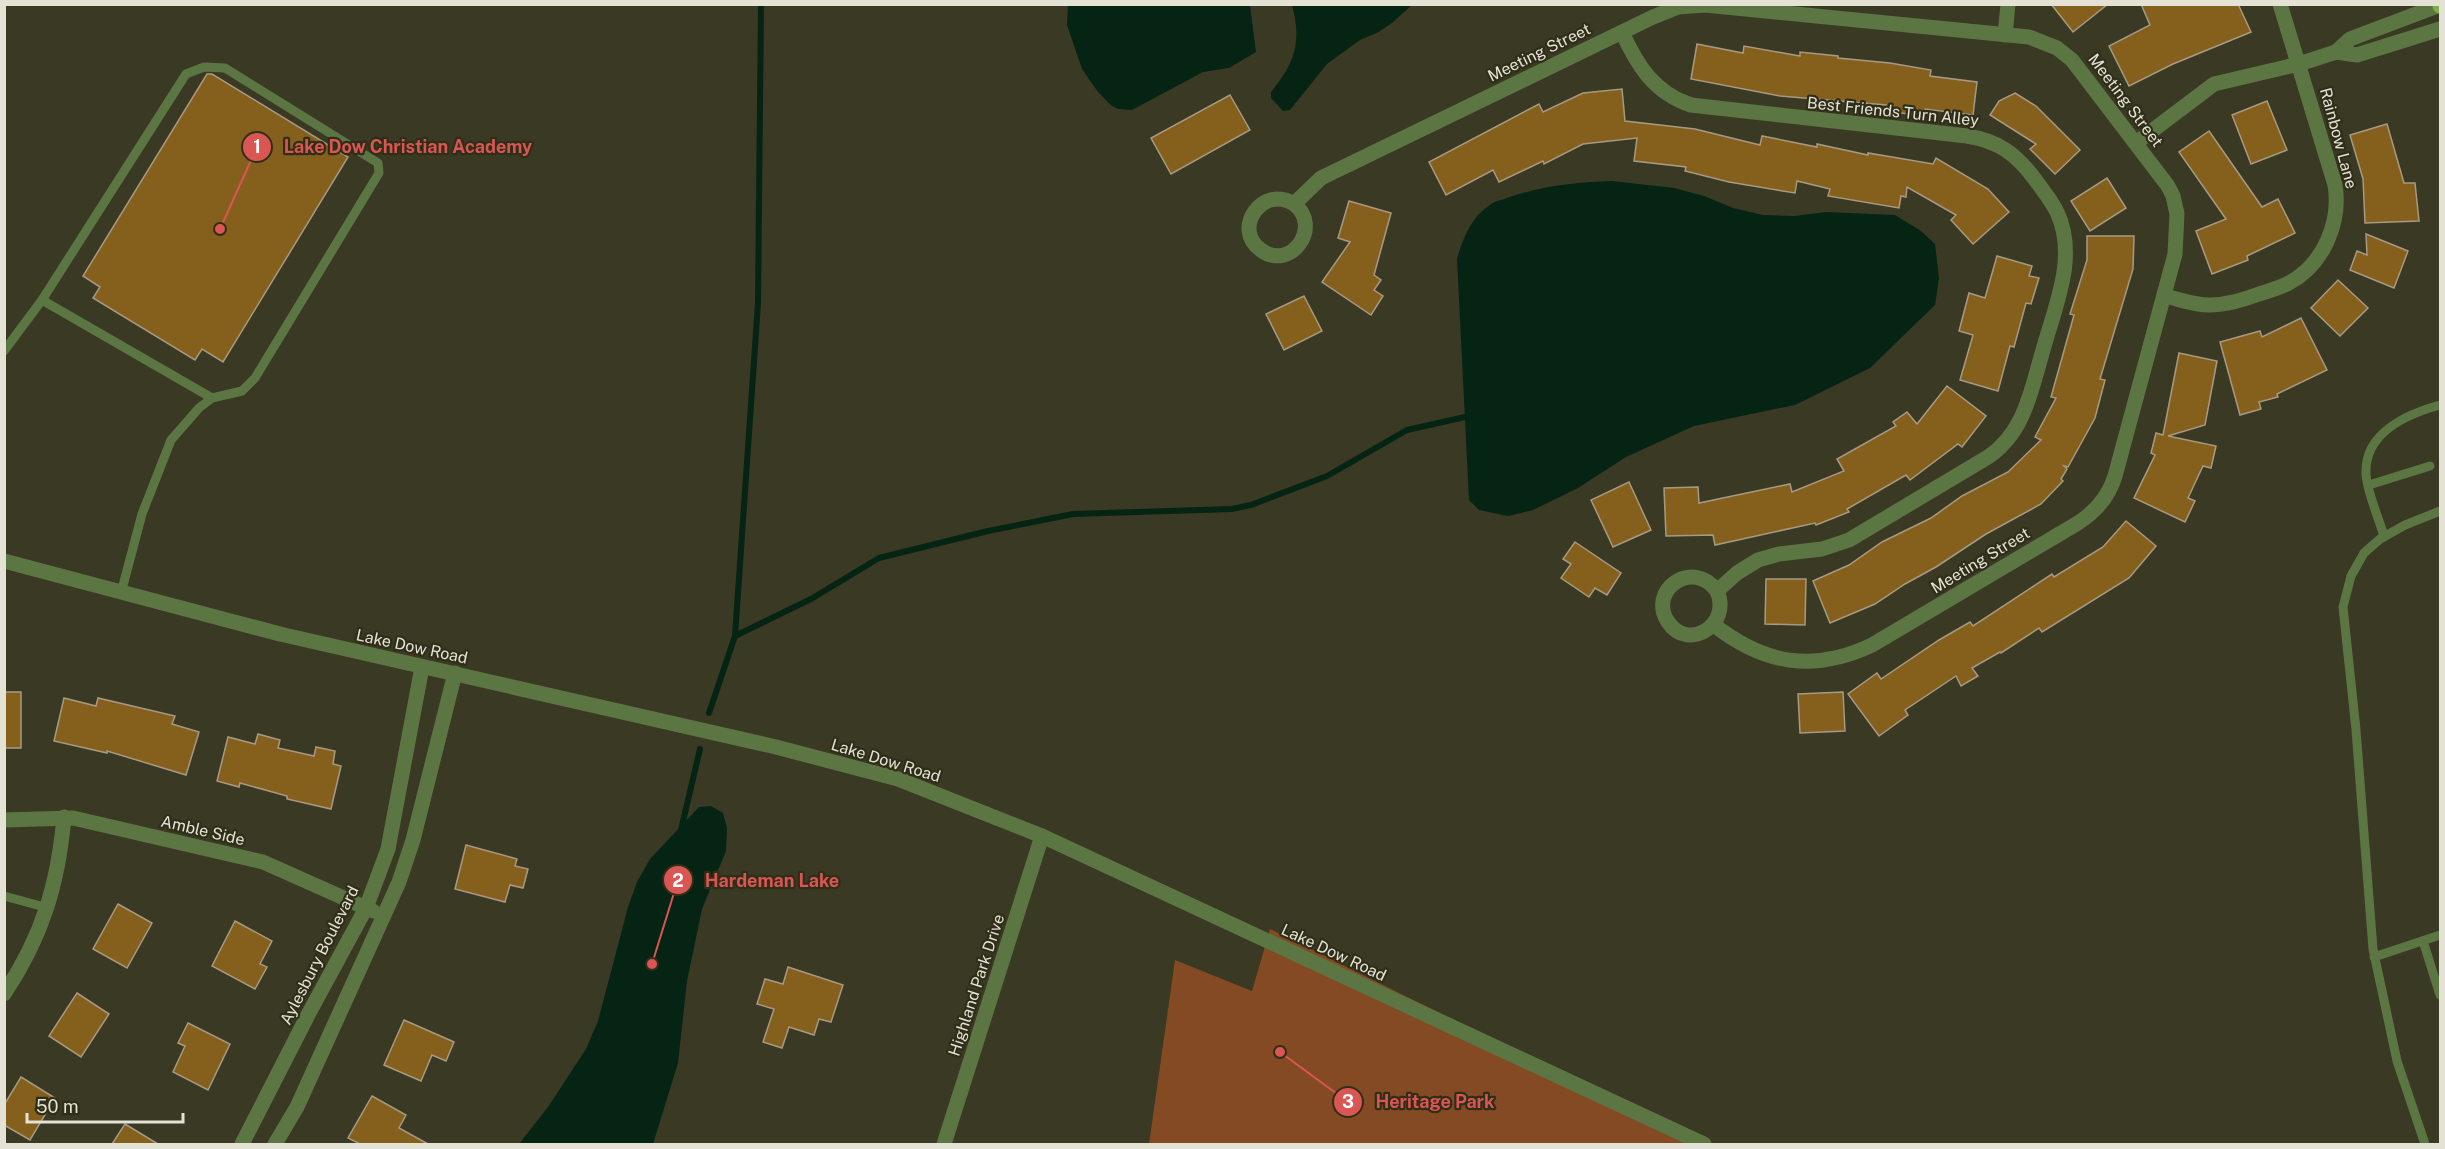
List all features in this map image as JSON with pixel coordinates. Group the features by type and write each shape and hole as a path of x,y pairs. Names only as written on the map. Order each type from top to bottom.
{"street":[{"path":"2005,35 2008,4"},
{"name":"Rainbow Lane","path":"2164,296 2203,304 2239,301 2279,287 2298,277 2314,261 2326,243 2337,215 2335,185 2280,4"},
{"name":"Meeting Street","path":"1294,204 1322,178 1672,9 1705,5 2042,40 2067,56 2086,75 2168,186 2176,207 2178,230 2175,254 2113,482 2099,504 2082,520 1872,645 1849,654 1804,661 1768,656 1741,645 1713,625"},
{"path":"2136,143 2214,84 2299,64 2336,52 2350,39 2440,5"},
{"path":"2336,52 2357,55 2440,29"},
{"name":"Best Friends Turn Alley","path":"1622,32 1636,62 1649,79 1673,97 1691,105 1967,136 1992,141 2018,158 2042,189 2056,210 2066,240 2065,270 2026,408 2007,442 1988,457 1849,540 1822,549 1779,554 1758,560 1737,573 1717,591"},
{"name":"Lake Dow Road","path":"4,561 280,634 776,747 898,779 1042,836 1704,1144"},
{"path":"1686,578 1704,579 1717,591 1720,609 1713,625 1698,634 1680,632 1667,620 1663,603 1670,586 1686,578"},
{"name":"Aylesbury Boulevard","path":"242,1144 366,908 388,849 422,667"},
{"path":"274,1144 297,1107 384,916 410,853 455,673"},
{"path":"4,994 29,954 48,909 59,857 64,817"},
{"name":"Amble Side","path":"4,820 64,817 263,862 384,916"},
{"name":"Highland Park Drive","path":"944,1144 1042,836"}],"lane":[{"path":"4,351 42,300 186,74 204,67 225,68 378,163 379,173 255,378 242,391 212,398 199,408 171,440 142,514 122,593"},
{"path":"42,300 212,398"},
{"path":"2384,536 2366,475 2368,456 2382,434 2398,420 2440,405"},
{"path":"2368,485 2430,466"},
{"path":"2425,1144 2397,1061 2374,957 2343,607 2351,576 2364,554 2384,536 2440,511"},
{"path":"4,896 48,909"},
{"path":"2374,957 2440,935"},
{"path":"2423,940 2440,995"}],"shaded area":[{"path":"1292,4 1412,5 1392,23 1360,40 1327,64 1290,110 1283,111 1271,98 1271,92 1286,71 1294,52 1296,30"},
{"path":"1068,5 1250,5 1256,52 1229,68 1203,72 1132,110 1118,109 1098,92 1082,69 1067,25"},
{"path":"1612,181 1674,188 1704,196 1733,208 1763,215 1794,216 1826,212 1895,215 1921,231 1935,244 1939,278 1935,305 1870,368 1795,405 1694,426 1626,457 1578,488 1533,510 1508,516 1479,510 1469,500 1457,259 1462,244 1478,216 1496,202 1546,188"},
{"path":"711,806 723,813 727,828 726,851 702,909 687,981 678,1063 653,1144 519,1144 548,1107 586,1049 598,1021 628,907 637,882 650,859 699,807"},
{"path":"1270,929 1704,1144 1149,1144 1175,960 1252,991"}],"building":[{"path":"2051,4 2108,4 2073,32"},
{"path":"2141,4 2238,4 2251,32 2173,64 2129,86 2109,46 2150,25"},
{"path":"1697,44 1743,53 1744,46 1800,56 1800,52 1838,56 1838,58 1931,70 1930,76 1977,82 1973,115 1925,109 1923,117 1885,110 1886,105 1780,96 1691,79"},
{"path":"207,74 212,74 348,157 223,362 202,349 195,360 93,298 100,287 83,276"},
{"path":"1622,89 1625,121 1695,129 1760,145 1762,136 1817,147 1817,144 1868,155 1868,153 1933,164 1936,158 1988,189 2009,212 1973,244 1951,220 1956,215 1907,187 1906,197 1901,196 1899,208 1828,196 1830,189 1797,181 1795,193 1729,182 1685,171 1686,167 1634,161 1637,138 1583,144 1544,164 1543,161 1499,182 1493,170 1446,195 1429,162 1539,104 1543,112 1583,93"},
{"path":"2015,93 2036,106 2080,150 2055,174 2030,149 2036,144 1990,115 1999,101"},
{"path":"1230,95 1250,130 1171,174 1151,138"},
{"path":"2267,101 2287,150 2251,164 2232,115"},
{"path":"2387,124 2404,183 2415,183 2419,221 2365,223 2363,179 2350,135"},
{"path":"2209,131 2262,207 2278,199 2295,233 2247,256 2248,260 2212,274 2196,231 2226,219 2179,152"},
{"path":"2107,178 2126,208 2090,231 2071,201"},
{"path":"1349,201 1391,213 1374,275 1381,280 1374,290 1383,296 1371,315 1322,282 1350,242 1338,238"},
{"path":"2366,234 2408,251 2394,288 2350,270 2357,251 2367,255"},
{"path":"2087,236 2134,236 2133,269 2100,379 2105,380 2095,418 2068,467 2064,466 2067,469 2061,479 2063,481 2041,504 1986,534 1875,604 1830,623 1813,581 1849,565 1882,542 1931,518 1962,496 2008,472 2041,440 2035,437 2056,398 2051,397 2074,315 2070,314 2087,260"},
{"path":"1997,256 2032,266 2029,276 2039,278 2031,304 2026,303 2014,347 2010,346 1998,391 1960,380 1973,335 1959,331 1969,293 1985,298"},
{"path":"2338,280 2368,308 2340,336 2311,308"},
{"path":"1304,296 1322,331 1284,350 1266,314"},
{"path":"2301,318 2327,370 2277,394 2278,397 2259,402 2261,409 2240,415 2220,342 2260,331 2262,337"},
{"path":"2179,353 2217,361 2205,425 2168,436 2216,446 2211,468 2203,466 2188,498 2195,501 2185,522 2134,498 2155,455 2151,453 2156,433 2163,435"},
{"path":"1947,386 1986,416 1962,447 1958,444 1910,480 1906,475 1847,509 1849,512 1816,525 1815,523 1715,545 1713,535 1666,536 1664,488 1698,487 1699,503 1790,484 1792,492 1844,471 1837,459 1896,426 1893,422 1907,412 1917,424"},
{"path":"1629,482 1651,530 1613,547 1591,500"},
{"path":"2126,521 2156,546 2129,578 2042,632 2039,628 2001,653 1972,668 1978,676 1961,686 1956,676 1905,710 1908,715 1879,736 1848,694 1877,673 1881,679 1939,640 1970,622 1973,626 2052,574 2054,577 2103,547"},
{"path":"1575,542 1621,573 1607,595 1595,588 1589,597 1561,578 1571,564 1563,559"},
{"path":"1766,579 1806,579 1805,625 1765,624"},
{"path":"4,692 21,692 21,748 4,748"},
{"path":"1843,692 1845,731 1800,733 1798,694"},
{"path":"64,698 96,706 98,698 175,716 172,724 199,732 186,775 107,751 107,753 54,741"},
{"path":"258,734 280,740 278,748 314,756 316,747 335,751 333,764 341,766 331,809 287,799 287,796 240,783 239,787 217,781 228,737 255,744"},
{"path":"466,845 517,859 515,866 528,869 523,888 510,885 505,902 455,889"},
{"path":"118,904 152,923 127,968 93,949"},
{"path":"235,921 272,941 260,964 267,967 255,989 212,966"},
{"path":"788,967 843,985 831,1022 819,1019 814,1035 789,1027 782,1048 763,1042 774,1009 757,1004 765,979 783,984"},
{"path":"77,993 109,1014 81,1057 49,1036"},
{"path":"404,1020 454,1042 446,1061 432,1055 421,1081 384,1065"},
{"path":"188,1023 230,1044 208,1090 173,1072 185,1046 178,1043"},
{"path":"21,1077 55,1098 30,1140 4,1125 4,1105"},
{"path":"372,1096 406,1115 399,1128 428,1144 360,1144 348,1138"},
{"path":"125,1124 158,1144 112,1144"}],"waterway":[{"path":"709,713 735,636 758,303 761,4"},
{"path":"735,636 811,599 879,558 988,531 1073,514 1232,509 1251,505 1327,476 1407,430 1465,417"},
{"path":"681,830 700,749"}],"place":[{"name":"Lake Dow Christian Academy","path":"220,229"},
{"name":"Hardeman Lake","path":"652,964"},
{"name":"Heritage Park","path":"1280,1052"}]}
